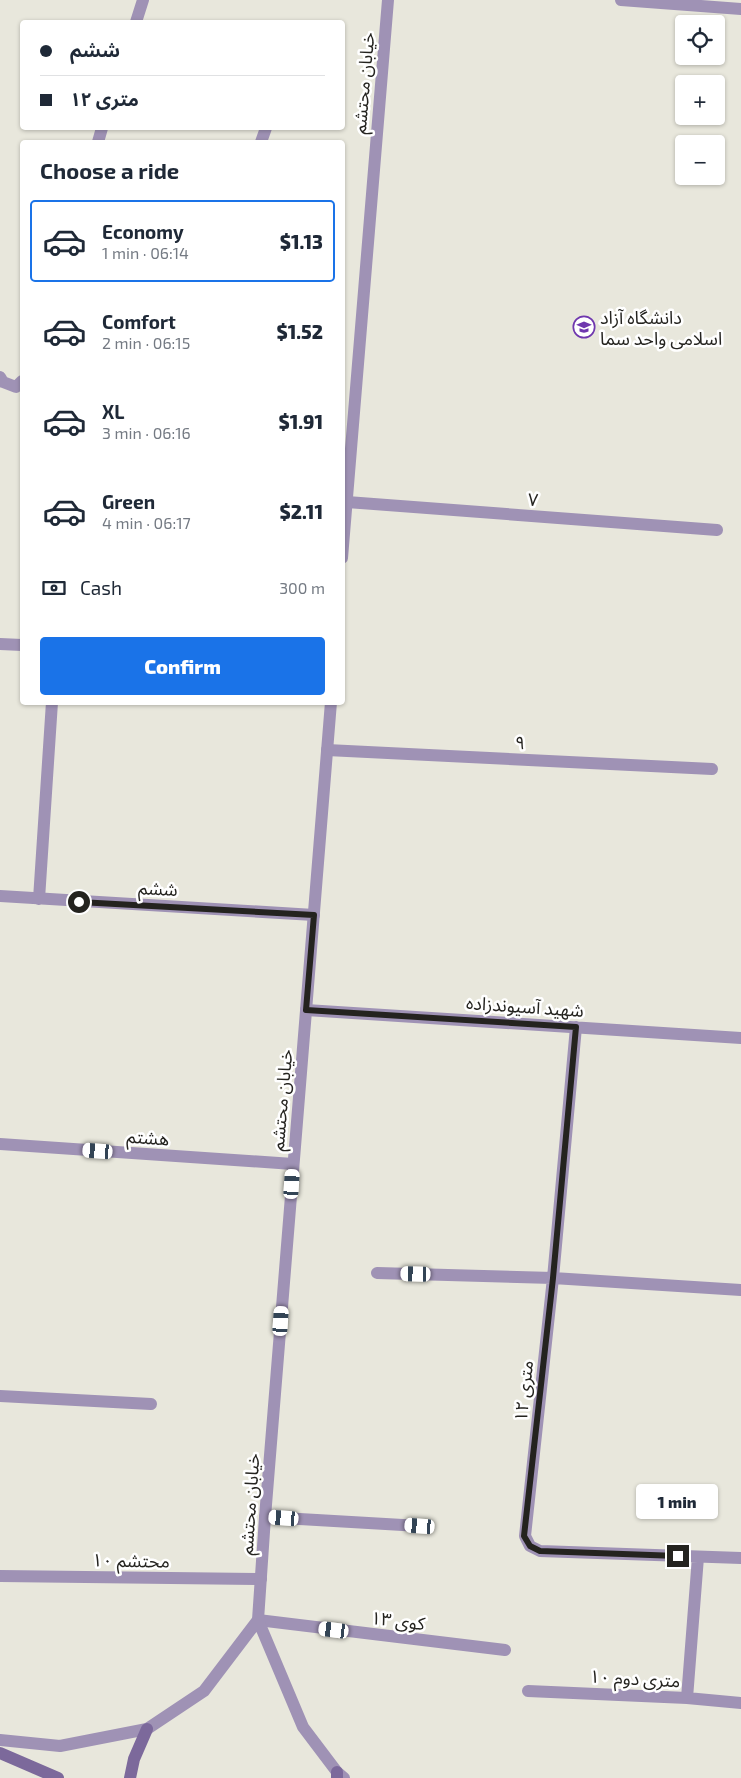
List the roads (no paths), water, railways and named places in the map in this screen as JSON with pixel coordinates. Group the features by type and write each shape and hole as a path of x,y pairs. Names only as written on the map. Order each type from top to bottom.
{"main road":[{"path":"130,1778 134,1760 146,1729"},
{"path":"0,1753 58,1778"}],"street":[{"path":"137,20 143,0"},
{"name":"خیابان محتشم","path":"345,524 388,0"},
{"path":"621,0 741,9"},
{"path":"0,377 4,382 19,384"},
{"name":"۷","path":"347,502 717,530"},
{"path":"0,644 20,646"},
{"path":"39,899 52,705"},
{"name":"خیابان محتشم","path":"331,705 258,1620 302,1727 339,1776"},
{"name":"۹","path":"327,750 712,769"},
{"name":"ششم","path":"0,896 314,915"},
{"name":"شهید آسیوندزاده","path":"306,1010 741,1038"},
{"name":"۱۲ متری","path":"576,1027 553,1278 524,1536 530,1546 540,1551 741,1558"},
{"name":"هشتم","path":"0,1144 293,1164"},
{"path":"377,1273 553,1278 741,1290"},
{"path":"0,1396 151,1404"},
{"path":"265,1517 420,1526"},
{"path":"687,1698 698,1557"},
{"name":"محتشم ۱۰","path":"0,1576 261,1579"},
{"path":"0,1740 60,1746 146,1729 204,1691 258,1620"},
{"name":"کوی ۱۳","path":"258,1620 504,1650"},
{"name":"۱۰ متری دوم","path":"528,1691 687,1698 741,1703"}],"place":[{"name":"دانشگاه آزاد اسلامی واحد سما","path":"584,327"}]}
